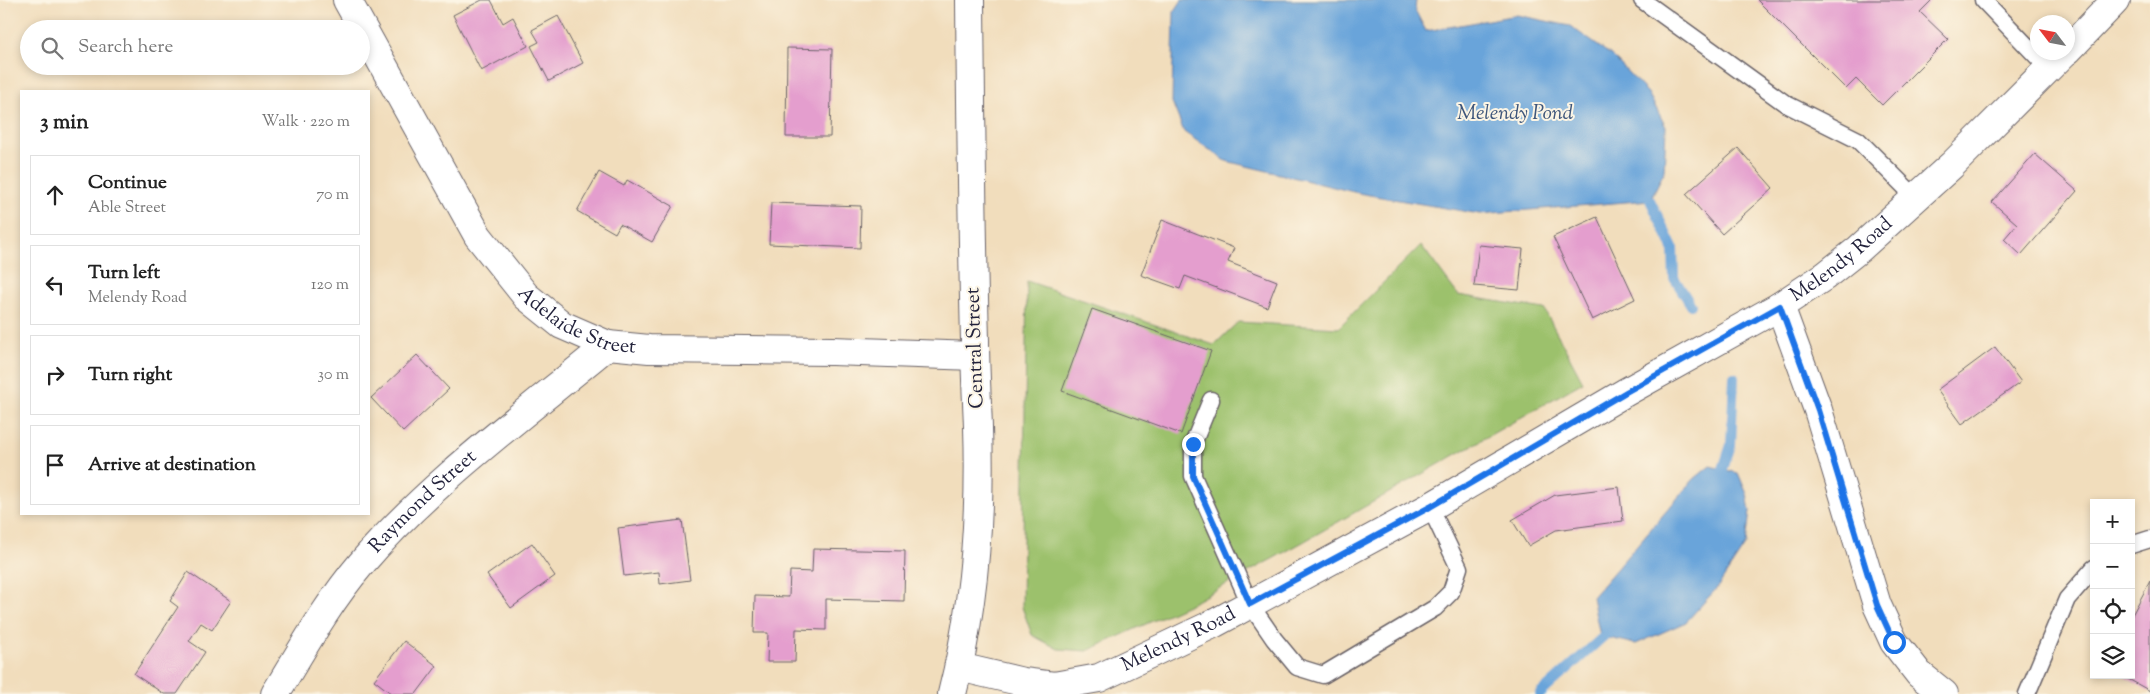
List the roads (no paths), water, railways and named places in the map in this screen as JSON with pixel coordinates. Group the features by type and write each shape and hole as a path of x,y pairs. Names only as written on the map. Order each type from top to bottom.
{"street":[{"name":"Adelaide Street","path":"347,0 358,20"},
{"name":"Central Street","path":"952,694 959,667 971,582 977,512 978,429 975,356 970,0"},
{"name":"Melendy Road","path":"2075,42 2116,0"},
{"name":"Adelaide Street","path":"370,41 478,236 526,296 562,325 608,345 649,349 832,351 975,356"},
{"name":"Melendy Road","path":"959,667 1023,682 1054,686 1099,678 1215,623 1430,507 1635,387 1780,306 1826,276 1860,249 1916,198 2058,60"},
{"path":"1780,306 1818,410 1877,605 1894,642 1919,674 1944,694"},
{"name":"Raymond Street","path":"276,694 324,614 361,564 430,493 608,345"}],"lane":[{"path":"1642,0 1786,104 1858,140 1916,198"},
{"path":"1983,0 2030,34"},
{"path":"1211,400 1193,444 1193,476 1250,604 1274,639 1297,667 1323,675 1435,608 1451,592 1459,568 1430,507"},
{"path":"2135,544 2150,540"},
{"path":"2027,694 2067,599 2090,573"}],"water":[{"name":"Melendy Pond","path":"1182,0 1416,0 1415,10 1426,31 1517,15 1570,26 1611,55 1648,93 1666,127 1664,172 1650,200 1480,214 1358,193 1226,161 1184,132 1172,102 1174,12"},
{"path":"1710,466 1738,473 1747,494 1750,511 1746,544 1717,588 1686,622 1636,644 1600,636 1592,597 1694,479"}],"waterway":[{"path":"1650,200 1673,248 1674,278 1691,305"},
{"path":"1719,481 1731,445 1734,377"},
{"path":"1540,694 1614,627"}]}
